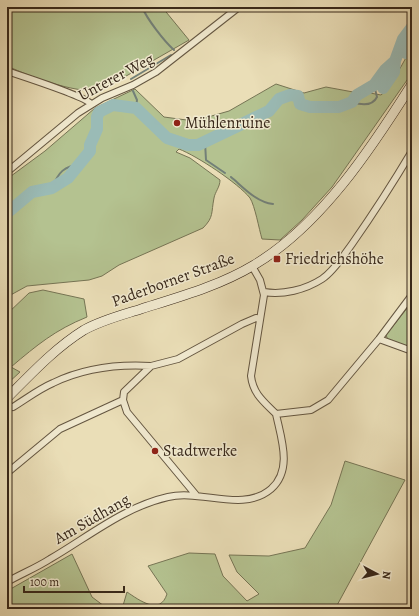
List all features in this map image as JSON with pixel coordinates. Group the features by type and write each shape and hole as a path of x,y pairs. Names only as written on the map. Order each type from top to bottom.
{"main road":[{"name":"Paderborner Straße","path":"7,398 57,349 85,330 104,321 213,284 252,266 275,251 301,229 327,202 374,140 412,84"}],"street":[{"name":"Unterer Weg","path":"7,172 91,104 133,85 156,72 239,7"},
{"path":"7,71 75,94 88,100 91,104"},
{"path":"264,292 286,292 305,287 323,278 346,252 383,200 412,151"},
{"path":"252,266 264,292 250,376 255,393 276,414 311,410 328,400 379,339 412,295"},
{"path":"13,407 53,383 100,367 122,365 151,366 178,359 252,319 260,319"},
{"path":"379,339 412,351"},
{"path":"151,366 124,392 123,400 127,412 196,495"},
{"path":"7,473 60,429 123,400"},
{"name":"Am Südhang","path":"7,582 51,559 119,516 140,505 170,496 196,495 243,501 262,496 272,488 280,478 285,460 276,414"}],"green space":[{"path":"7,7 162,7 189,40 100,91 89,91 65,87 7,66"},
{"path":"412,47 412,73 332,187 302,220 280,240 262,239 252,202 244,192 217,170 187,152 179,149 176,152 190,158 220,180 211,218 203,228 119,265 102,276 89,280 27,286 7,297 7,179 45,151 95,108 135,89 164,117 194,121 229,111 276,84 304,93 326,87 364,94 370,93 381,95 389,88"},
{"path":"43,290 84,299 87,317 65,327 20,359 11,367 20,372 7,384 7,314 29,293"},
{"path":"412,302 412,350 388,340 386,335"},
{"path":"345,461 405,480 335,609 122,609 127,592 137,599 149,604 159,604 164,601 167,594 148,566 189,553 215,554 223,576 247,601 259,594 237,572 229,555 269,556 305,548 331,505"},
{"path":"72,554 92,597 108,609 7,609 7,591"}],"waterway":[{"path":"142,7 156,30 174,50"},
{"path":"7,213 32,192 52,188 68,178 90,151 90,145 97,129 97,117 99,112 113,105 136,108 167,138 188,145 198,145 269,111 279,99 290,95 298,96 300,104 310,107 339,107 352,102 357,95 374,85 385,70 395,61 403,39 412,27"},
{"path":"406,53 412,40"},
{"path":"131,79 171,55"},
{"path":"383,88 394,72 395,61"},
{"path":"352,102 369,104 375,100 377,97 374,85"},
{"path":"133,91 137,100 136,108"},
{"path":"205,142 206,160 225,173"},
{"path":"52,188 62,171 70,166 81,165"},
{"path":"231,177 255,197 267,203 273,204"}],"place":[{"name":"Mühlenruine","path":"177,123"},
{"name":"Friedrichshöhe","path":"277,259"},
{"name":"Stadtwerke","path":"155,451"}]}
